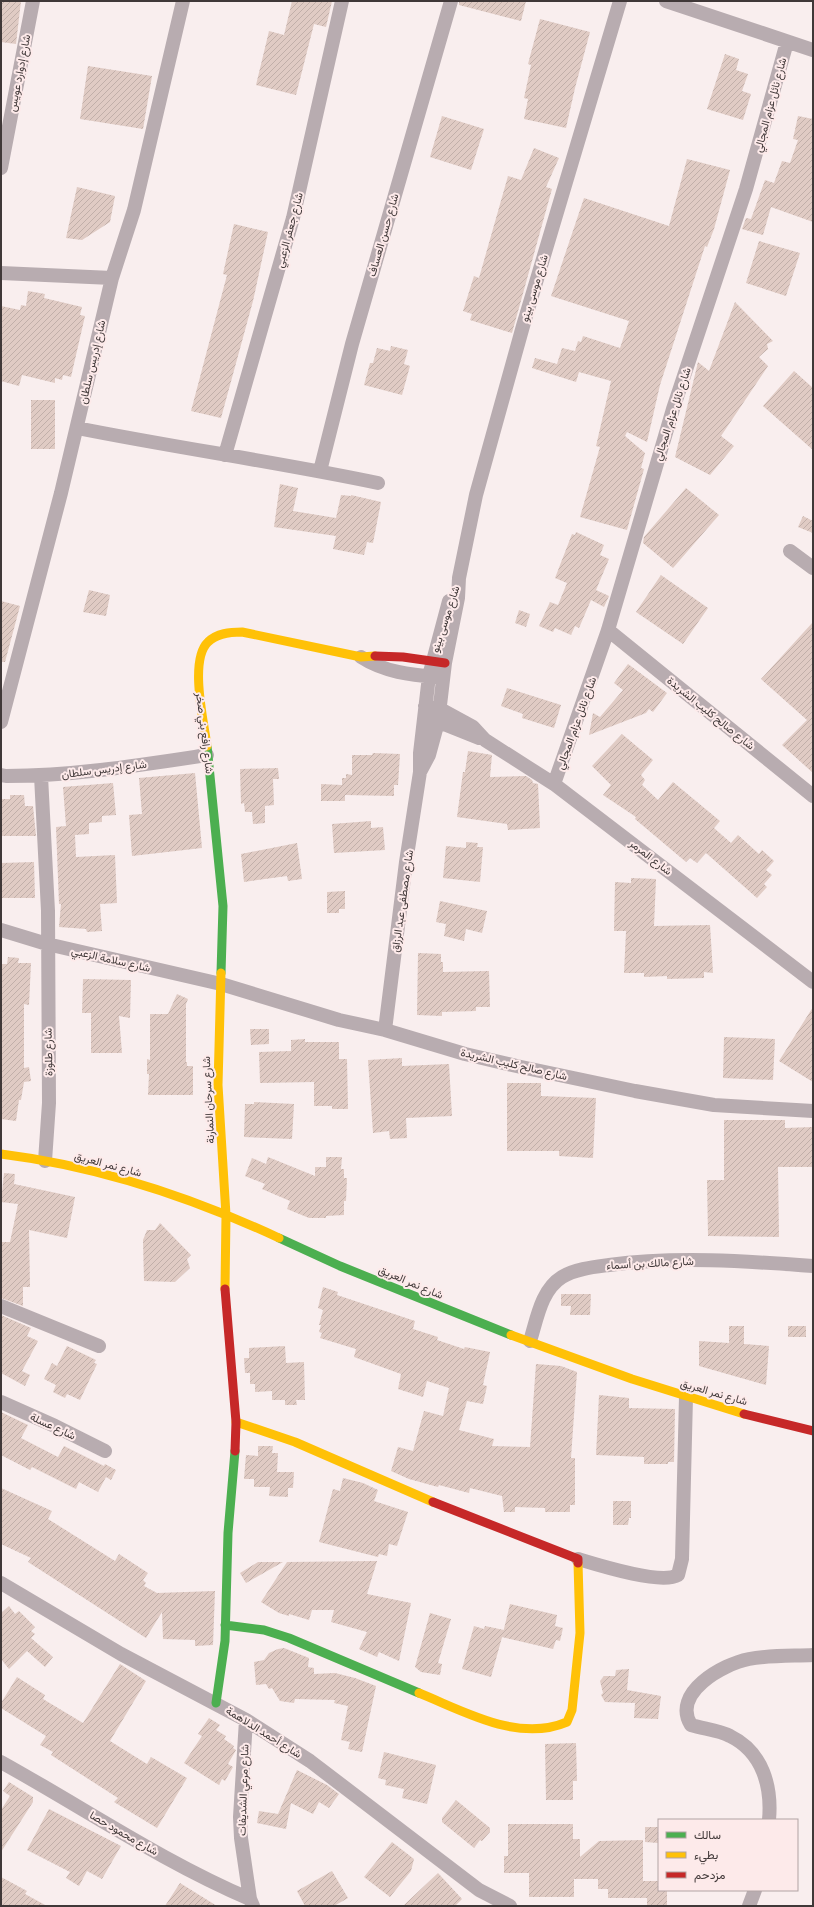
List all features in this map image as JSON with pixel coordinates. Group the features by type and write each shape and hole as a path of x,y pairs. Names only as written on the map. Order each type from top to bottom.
{"street":[{"name":"شارع إدوارد عويس","path":"1,168 33,1"},
{"name":"شارع إدريس سلطان","path":"1,722 77,428 112,278 134,210 183,1"},
{"name":"شارع جعفر الزعبي","path":"225,455 293,218 342,1"},
{"name":"شارع حسن العساف","path":"320,471 352,344 451,1"},
{"name":"شارع موسى بينو","path":"445,670 458,598 459,578 476,495 515,355 620,1"},
{"path":"666,1 813,50"},
{"name":"شارع نائل عزام المجالي","path":"554,784 608,630 672,409 746,190 787,42"},
{"path":"1,273 112,278"},
{"path":"77,428 320,471 378,483"},
{"path":"790,551 813,568"},
{"name":"شارع موسى بينو","path":"432,660 450,597 459,578"},
{"name":"شارع صالح كليب الشريدة","path":"608,630 813,796"},
{"name":"شارع رافع بني صخر","path":"221,984 223,906 214,808 199,692 199,660 203,648 216,636 226,632 242,632 361,657 378,656 432,660 445,670"},
{"name":"شارع رافع بني صخر","path":"361,657 374,665 393,671 429,676 445,670"},
{"name":"شارع مصطفى عبد الرزاق","path":"385,1030 406,862 420,772 420,753 424,711 432,660"},
{"name":"شارع مصطفى عبد الرزاق","path":"420,772 429,754 439,715 445,670"},
{"name":"شارع المرمر","path":"424,711 439,715 485,740 554,784 813,982"},
{"name":"شارع إدريس سلطان","path":"1,775 41,776 143,765 208,755"},
{"name":"شارع طلوزة","path":"41,776 48,911 49,1103 45,1161"},
{"name":"شارع سلامة الزعبي","path":"1,930 47,944 221,984"},
{"name":"شارع صالح كليب الشريدة","path":"221,984 339,1020 385,1030 465,1054 635,1091 714,1105 789,1111 813,1111"},
{"name":"شارع سرحان النمارنة","path":"216,1703 223,1656 228,1533 235,1454 236,1422 225,1283 226,1215 218,1085 218,1020 221,984"},
{"name":"شارع نمر العريق","path":"1,1154 93,1171 169,1194 226,1215 446,1310 592,1365 686,1397 813,1431"},
{"name":"شارع مالك بن أسماء","path":"530,1341 541,1305 548,1289 562,1277 590,1267 630,1262 681,1261 734,1261 813,1266"},
{"path":"1,1306 99,1346"},
{"path":"236,1422 295,1442 446,1508 492,1524 578,1559 617,1570 664,1578 674,1578 678,1575 682,1559 686,1397"},
{"name":"شارع عسلة","path":"1,1402 55,1426 105,1451"},
{"path":"225,1625 264,1630 289,1638 480,1718 510,1728 547,1730 556,1728 567,1722 572,1710 580,1632 578,1559"},
{"name":"شارع أحمد الدلاهمة","path":"1,1583 121,1654 246,1720 310,1761 461,1877 502,1904"},
{"path":"770,1819 770,1794 763,1769 744,1745 730,1736 691,1725 687,1716 690,1697 696,1688 707,1679 721,1669 735,1663 764,1657 813,1655"},
{"name":"شارع مرعي الشديفات","path":"246,1720 240,1817 242,1845 252,1902"},
{"name":"شارع محمود حصا","path":"1,1762 124,1834 252,1902"},
{"path":"749,1906 755,1891"}],"building":[{"path":"1,1 21,1 16,44 1,42"},
{"path":"292,1 332,1 326,27 314,24 296,95 256,85 269,31 284,35"},
{"path":"459,1 526,1 521,21 459,5"},
{"path":"540,19 590,32 566,128 524,119 528,99 524,98 531,65 528,64"},
{"path":"725,54 739,59 736,70 748,74 742,91 751,94 743,120 707,109"},
{"path":"88,66 152,76 143,129 80,119"},
{"path":"442,116 484,129 471,170 430,157"},
{"path":"798,116 813,119 813,222 771,207 763,235 742,229 746,218 751,219 765,180 774,183 782,161 790,163 798,140 793,139"},
{"path":"534,148 559,158 546,187 552,189 512,333 470,320 472,314 463,311 474,276 479,278 508,176 521,180"},
{"path":"687,159 730,170 714,229 707,247 705,246 660,385 647,442 627,432 625,436 645,453 641,468 644,469 627,530 580,517 600,447 596,446 611,381 579,372 576,382 532,368 535,358 557,364 562,348 575,351 578,341 581,342 583,336 620,348 629,321 551,296 584,198 669,226"},
{"path":"77,187 115,196 110,222 82,240 66,238"},
{"path":"234,224 268,232 253,301 221,418 191,411 227,275 223,274"},
{"path":"759,241 800,253 786,296 746,283"},
{"path":"28,291 45,294 44,298 82,307 80,315 85,316 71,377 63,375 62,380 55,378 55,383 22,375 19,386 1,381 1,306 20,310 21,305 26,306"},
{"path":"735,302 773,341 767,344 768,349 759,357 768,366 721,436 734,446 710,475 675,457 698,362 709,371"},
{"path":"391,346 408,350 404,364 410,366 402,395 364,385 370,363 373,363 377,348 390,351"},
{"path":"794,371 813,388 813,450 763,406"},
{"path":"31,400 55,400 55,449 31,449"},
{"path":"280,484 298,488 293,511 336,518 341,495 351,495 381,502 373,543 367,542 364,555 333,549 336,536 274,527"},
{"path":"686,488 719,515 673,568 643,543 644,537"},
{"path":"803,516 813,521 813,533 798,527"},
{"path":"576,532 604,545 600,555 609,559 596,590 609,596 604,607 591,600 579,628 575,626 571,635 555,628 553,632 539,626 550,602 558,605 567,583 555,578 572,534 575,535"},
{"path":"661,575 708,608 683,644 636,612"},
{"path":"89,590 110,595 106,616 83,612"},
{"path":"1,601 20,606 5,662 1,662"},
{"path":"519,610 530,614 526,627 515,623"},
{"path":"813,622 813,773 782,745 807,720 761,679"},
{"path":"628,664 667,693 653,712 649,709 646,713 589,735 593,713 600,717 623,690 614,683"},
{"path":"507,688 561,705 554,728 522,718 523,714 501,706"},
{"path":"622,734 653,760 641,775 645,780 642,785 658,800 673,782 720,821 714,828 731,843 738,835 759,854 762,850 774,861 766,870 772,875 764,884 767,887 757,898 706,853 697,863 690,858 686,862 635,819 636,817 603,795 611,785 592,766"},
{"path":"468,751 492,755 490,777 526,776 532,780 533,783 538,784 540,828 508,830 507,824 457,817 463,772 465,772"},
{"path":"373,753 400,754 398,785 394,785 394,796 345,795 345,801 321,801 321,784 342,785 342,778 346,778 346,774 352,775 352,755 372,755"},
{"path":"278,768 279,779 273,779 274,805 265,806 265,823 253,824 252,812 245,812 244,803 241,804 240,769"},
{"path":"195,773 202,848 132,856 129,815 142,814 139,778"},
{"path":"113,783 116,815 102,816 102,822 89,823 89,834 75,835 76,857 115,855 117,903 100,904 102,931 87,932 86,929 59,927 61,904 59,904 56,827 66,826 63,787"},
{"path":"10,795 24,795 25,806 33,806 36,836 1,836 1,799 10,799"},
{"path":"371,821 371,828 383,827 385,850 334,853 332,824"},
{"path":"466,842 478,843 477,847 483,847 480,882 443,878 446,846 466,848"},
{"path":"297,843 302,879 288,881 287,876 244,882 241,854"},
{"path":"34,862 35,898 1,898 1,863"},
{"path":"631,878 656,879 654,926 710,925 713,973 704,972 704,978 667,979 667,976 644,977 644,973 624,973 626,931 614,931 615,882 631,883"},
{"path":"345,891 345,909 339,909 339,913 327,913 327,892"},
{"path":"440,901 487,911 482,933 466,929 464,941 444,936 446,924 436,922"},
{"path":"418,953 441,954 443,972 489,971 490,1007 476,1007 476,1011 442,1012 442,1016 417,1015"},
{"path":"8,957 19,958 18,963 31,963 29,1005 24,1004 24,1068 29,1067 31,1081 24,1082 21,1100 19,1100 16,1121 1,1119 1,964 7,964"},
{"path":"83,979 131,980 130,1018 119,1016 122,1053 91,1053 91,1013 82,1013"},
{"path":"177,994 188,999 186,1004 186,1062 187,1066 193,1066 193,1095 148,1095 149,1074 147,1074 147,1059 150,1060 150,1014 168,1014"},
{"path":"813,1007 813,1082 779,1061"},
{"path":"250,1029 269,1029 269,1044 251,1045"},
{"path":"724,1037 775,1039 773,1080 723,1078"},
{"path":"305,1039 305,1042 339,1042 339,1059 347,1059 348,1109 332,1109 332,1106 314,1106 314,1082 260,1083 259,1052 291,1051 291,1040"},
{"path":"402,1058 402,1066 449,1064 452,1116 406,1118 407,1138 390,1139 389,1131 373,1133 368,1060"},
{"path":"507,1083 541,1083 541,1096 596,1098 593,1158 559,1156 559,1151 507,1151"},
{"path":"254,1102 294,1104 292,1139 244,1137 245,1104 254,1104"},
{"path":"724,1120 785,1120 785,1128 813,1127 813,1167 778,1167 779,1237 708,1236 707,1180 724,1180"},
{"path":"268,1157 315,1176 315,1167 326,1167 326,1157 342,1157 341,1169 344,1169 344,1178 347,1178 344,1215 326,1216 326,1218 309,1218 287,1209 290,1201 262,1189 265,1184 245,1176 252,1158 266,1164"},
{"path":"4,1173 15,1174 14,1184 75,1197 67,1238 29,1230 30,1287 23,1287 23,1306 1,1298 1,1242 10,1242 18,1204 1,1202"},
{"path":"160,1223 191,1255 187,1259 190,1268 175,1282 144,1281 143,1240 147,1230 155,1230"},
{"path":"323,1287 338,1292 337,1295 415,1321 413,1329 438,1337 437,1340 464,1349 465,1347 490,1352 483,1385 487,1386 483,1404 467,1401 459,1430 494,1439 492,1446 530,1447 536,1364 561,1366 577,1372 571,1458 575,1458 575,1505 570,1505 570,1512 545,1512 545,1508 515,1507 515,1512 504,1512 502,1496 470,1488 469,1493 439,1485 438,1487 409,1479 391,1471 398,1447 413,1451 424,1411 443,1416 449,1388 427,1381 423,1397 398,1389 401,1374 354,1357 356,1349 320,1338 322,1333 319,1332 321,1325 319,1325 323,1310 318,1308"},
{"path":"561,1294 591,1294 590,1315 570,1315 571,1306 561,1306"},
{"path":"1,1315 31,1328 27,1336 38,1341 22,1371 30,1375 25,1386 1,1373"},
{"path":"729,1326 744,1326 744,1344 769,1346 766,1385 699,1366 699,1341 729,1343"},
{"path":"788,1326 806,1326 806,1337 788,1337"},
{"path":"67,1346 96,1360 94,1363 97,1364 80,1400 67,1394 65,1398 53,1392 56,1385 44,1379 52,1363 57,1366"},
{"path":"285,1346 286,1363 304,1362 305,1400 296,1400 297,1405 285,1405 285,1400 272,1400 272,1391 255,1392 255,1384 250,1384 250,1373 245,1373 244,1358 249,1358 249,1348"},
{"path":"599,1395 629,1398 629,1408 675,1409 674,1462 668,1462 668,1464 644,1464 644,1457 596,1455"},
{"path":"1,1412 28,1425 21,1438 58,1457 64,1446 104,1466 105,1464 116,1470 111,1480 106,1477 98,1492 79,1482 76,1489 32,1467 30,1470 1,1455"},
{"path":"258,1446 273,1446 272,1453 278,1453 277,1472 294,1472 293,1488 288,1488 288,1497 269,1496 270,1487 254,1487 254,1479 244,1479 246,1455 258,1456"},
{"path":"343,1478 363,1483 378,1490 374,1501 408,1512 397,1546 389,1544 387,1556 379,1554 378,1557 319,1542 333,1489 340,1491"},
{"path":"1,1488 52,1511 48,1519 115,1561 119,1554 148,1573 143,1580 146,1583 144,1586 157,1593 215,1591 213,1645 195,1646 195,1640 163,1639 162,1612 146,1638 28,1562 31,1558 1,1544"},
{"path":"613,1501 631,1501 631,1518 629,1518 628,1525 613,1525"},
{"path":"377,1561 367,1594 411,1603 399,1661 379,1652 377,1657 359,1649 367,1632 331,1622 334,1610 312,1610 309,1620 289,1614 289,1616 279,1613 261,1602 287,1562"},
{"path":"258,1562 283,1562 246,1583 240,1573"},
{"path":"510,1604 557,1615 555,1626 563,1628 560,1641 556,1640 553,1649 502,1637"},
{"path":"9,1606 15,1614 19,1611 35,1627 31,1631 35,1634 31,1638 53,1657 45,1667 27,1651 9,1669 1,1659 1,1613"},
{"path":"430,1613 451,1619 438,1663 442,1664 440,1675 421,1672 415,1667"},
{"path":"474,1626 484,1629 485,1626 504,1630 491,1677 462,1669"},
{"path":"284,1648 309,1658 308,1667 314,1668 314,1674 335,1673 355,1678 376,1686 362,1752 348,1749 350,1742 341,1740 348,1706 334,1703 335,1700 295,1699 294,1703 280,1701 272,1688 269,1689 266,1684 256,1685 254,1662 264,1660 269,1653"},
{"path":"120,1664 146,1681 110,1741 147,1764 151,1757 187,1778 157,1828 114,1802 118,1798 51,1755 53,1752 40,1745 46,1736 1,1708 1,1703 17,1677 45,1695 43,1699 83,1723"},
{"path":"629,1669 627,1690 661,1696 658,1719 634,1718 635,1703 605,1702 601,1695 603,1693 600,1681 604,1676 615,1676 616,1670"},
{"path":"209,1718 220,1725 216,1730 226,1736 224,1739 234,1746 233,1748 236,1750 228,1764 233,1767 225,1781 222,1779 219,1785 184,1763 202,1736 198,1734"},
{"path":"576,1743 577,1781 573,1781 573,1800 546,1800 545,1744"},
{"path":"384,1752 436,1765 427,1804 402,1798 404,1789 385,1785 386,1780 378,1778"},
{"path":"297,1770 327,1785 339,1794 329,1808 319,1802 313,1814 291,1803 286,1829 257,1823 259,1811 278,1814"},
{"path":"9,1782 33,1797 33,1802 1,1852 1,1810 10,1796 3,1791"},
{"path":"456,1800 490,1828 490,1832 482,1841 480,1840 474,1848 442,1822 442,1818"},
{"path":"49,1809 121,1846 102,1879 87,1871 79,1886 66,1878 70,1872 27,1850"},
{"path":"508,1824 573,1824 573,1839 580,1839 580,1857 599,1841 643,1840 643,1881 658,1881 658,1891 667,1891 667,1906 647,1906 647,1898 608,1898 608,1889 598,1889 598,1879 574,1879 574,1897 529,1897 529,1873 504,1873 504,1856 508,1856"},
{"path":"645,1827 658,1827 658,1843 645,1842"},
{"path":"392,1842 414,1859 411,1871 390,1897 364,1877"},
{"path":"332,1871 348,1898 334,1906 305,1906 297,1891"},
{"path":"438,1873 462,1899 455,1906 403,1906"},
{"path":"1,1877 27,1891 25,1894 47,1906 1,1906"},
{"path":"180,1883 217,1906 165,1906"}],"traffic: fast":[{"path":"207,746 223,906 221,973"},
{"path":"279,1238 340,1266 511,1335"},
{"path":"216,1703 225,1641 228,1533 235,1451"},
{"path":"225,1625 264,1630 289,1638 419,1693"}],"traffic: slow":[{"path":"207,746 199,692 199,662 202,651 208,642 215,637 228,633 242,632 361,657 375,656"},
{"path":"221,973 218,1085 226,1215 225,1289"},
{"path":"1,1154 73,1166 143,1185 212,1209 279,1238"},
{"path":"511,1335 632,1379 744,1414"},
{"path":"236,1422 295,1442 433,1502"},
{"path":"419,1693 473,1716 511,1727 530,1729 548,1728 567,1722 572,1710 580,1633 578,1563"}],"traffic: jam":[{"path":"375,656 403,657 445,663"},
{"path":"225,1289 236,1422 235,1451"},
{"path":"744,1414 813,1431"},
{"path":"433,1502 578,1559 578,1563"}]}
